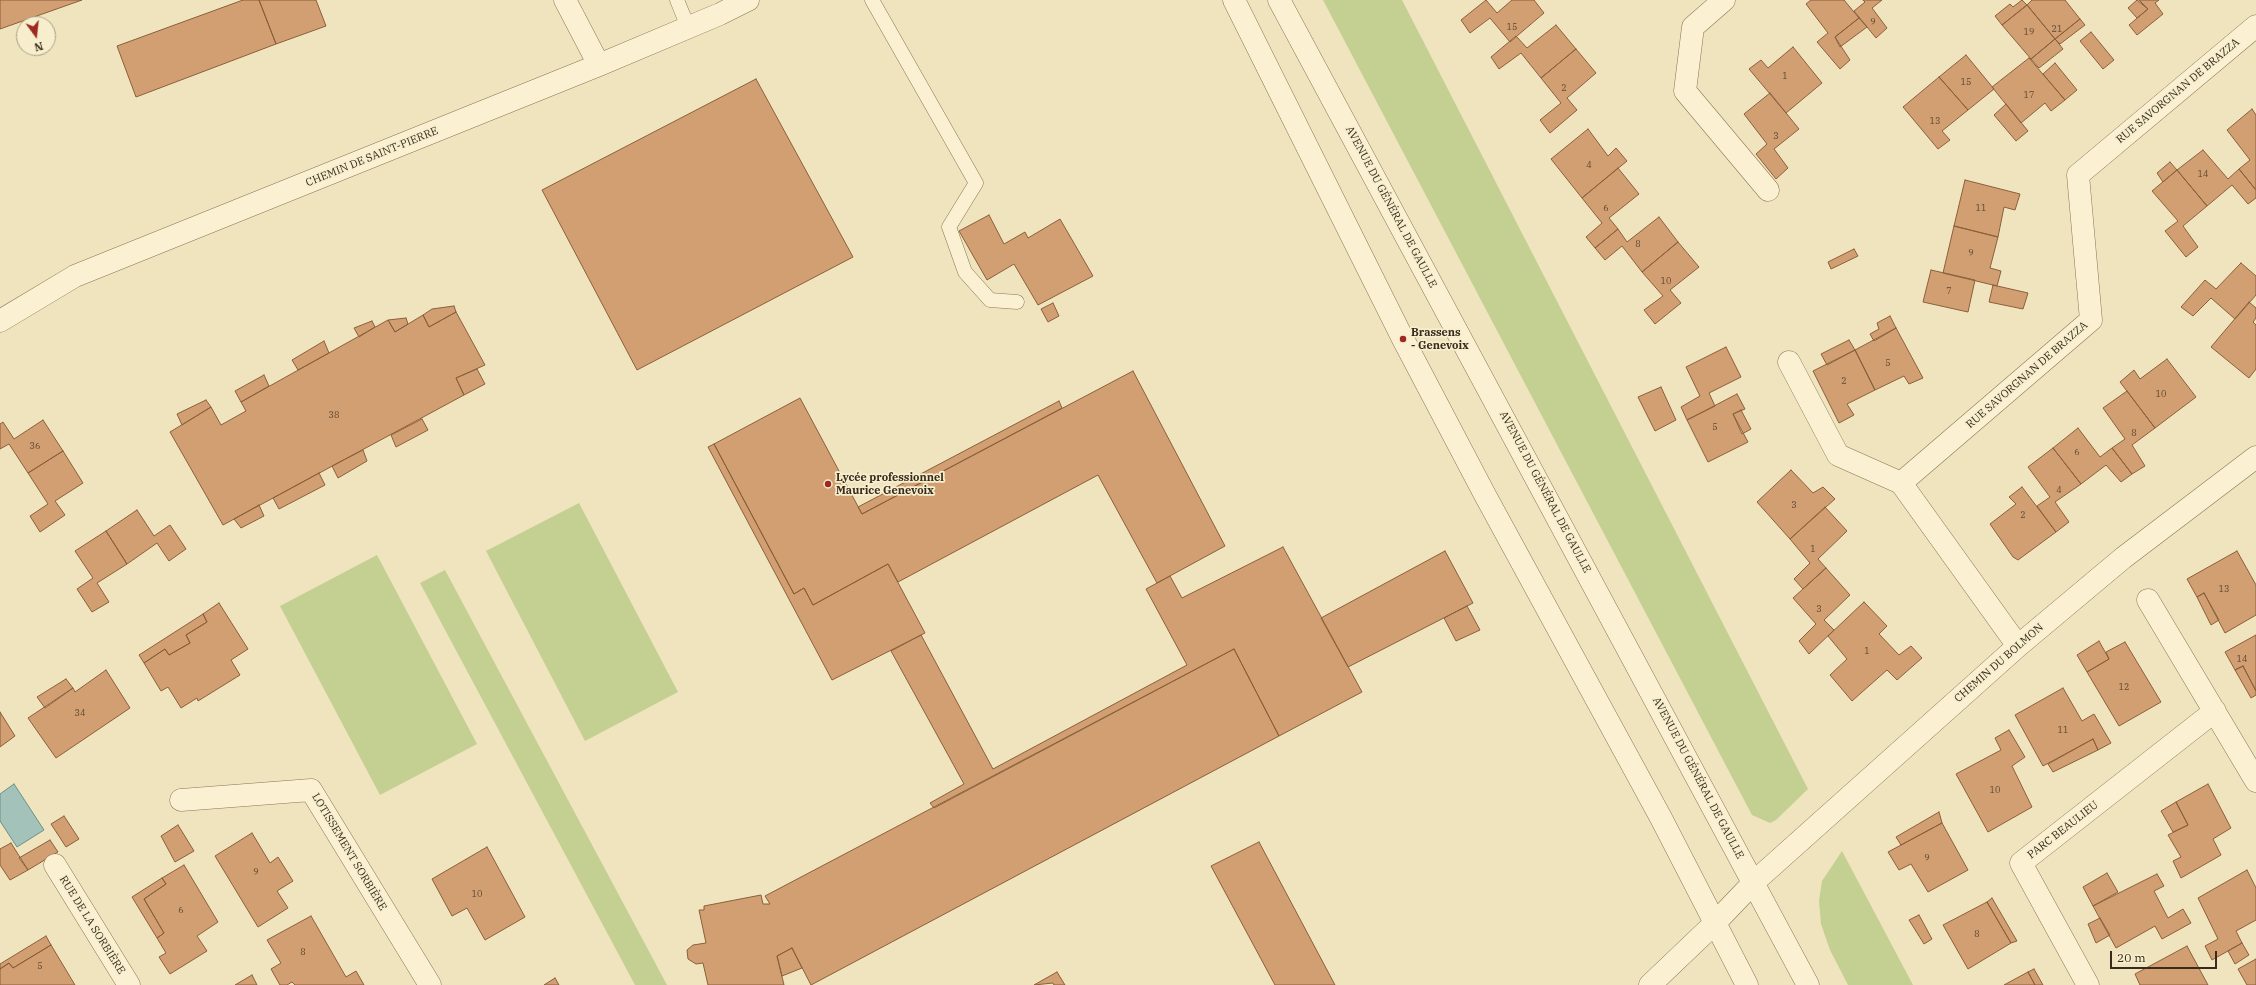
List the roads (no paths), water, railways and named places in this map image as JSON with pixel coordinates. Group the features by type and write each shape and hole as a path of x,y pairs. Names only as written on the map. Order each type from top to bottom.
{"street":[{"path":"565,0 599,65"},
{"name":"CHEMIN DE SAINT-PIERRE","path":"0,322 76,276 599,65 748,0"},
{"path":"1234,0 1403,339 1485,495 1661,818 1714,924 1747,985"},
{"name":"AVENUE DU GÉNÉRAL DE GAULLE","path":"1279,0 1808,985"},
{"path":"1724,0 1693,27 1685,91 1768,190"},
{"name":"RUE SAVORGNAN DE BRAZZA","path":"1902,483 2091,320 2078,175 2256,26"},
{"path":"1789,362 1838,454 1902,483 2018,646"},
{"name":"CHEMIN DU BOLMON","path":"1650,985 1714,924 1754,882 2018,646 2123,558 2256,457"},
{"path":"2148,600 2256,781"},
{"name":"PARC BEAULIEU","path":"2088,985 2021,863 2215,711"},
{"name":"LOTISSEMENT SORBIÈRE","path":"181,800 311,790 430,985"},
{"name":"RUE DE LA SORBIÈRE","path":"55,865 129,985"}],"lane":[{"path":"677,0 688,27"},
{"path":"872,0 976,183 949,227 965,272 990,300 1017,302"}],"water":[{"path":"14,784 44,830 17,847 0,821 0,794"}],"place":[{"name":"Brassens - Genevoix","path":"1403,339"},
{"name":"Lycée professionnel Maurice Genevoix","path":"828,484"}]}
